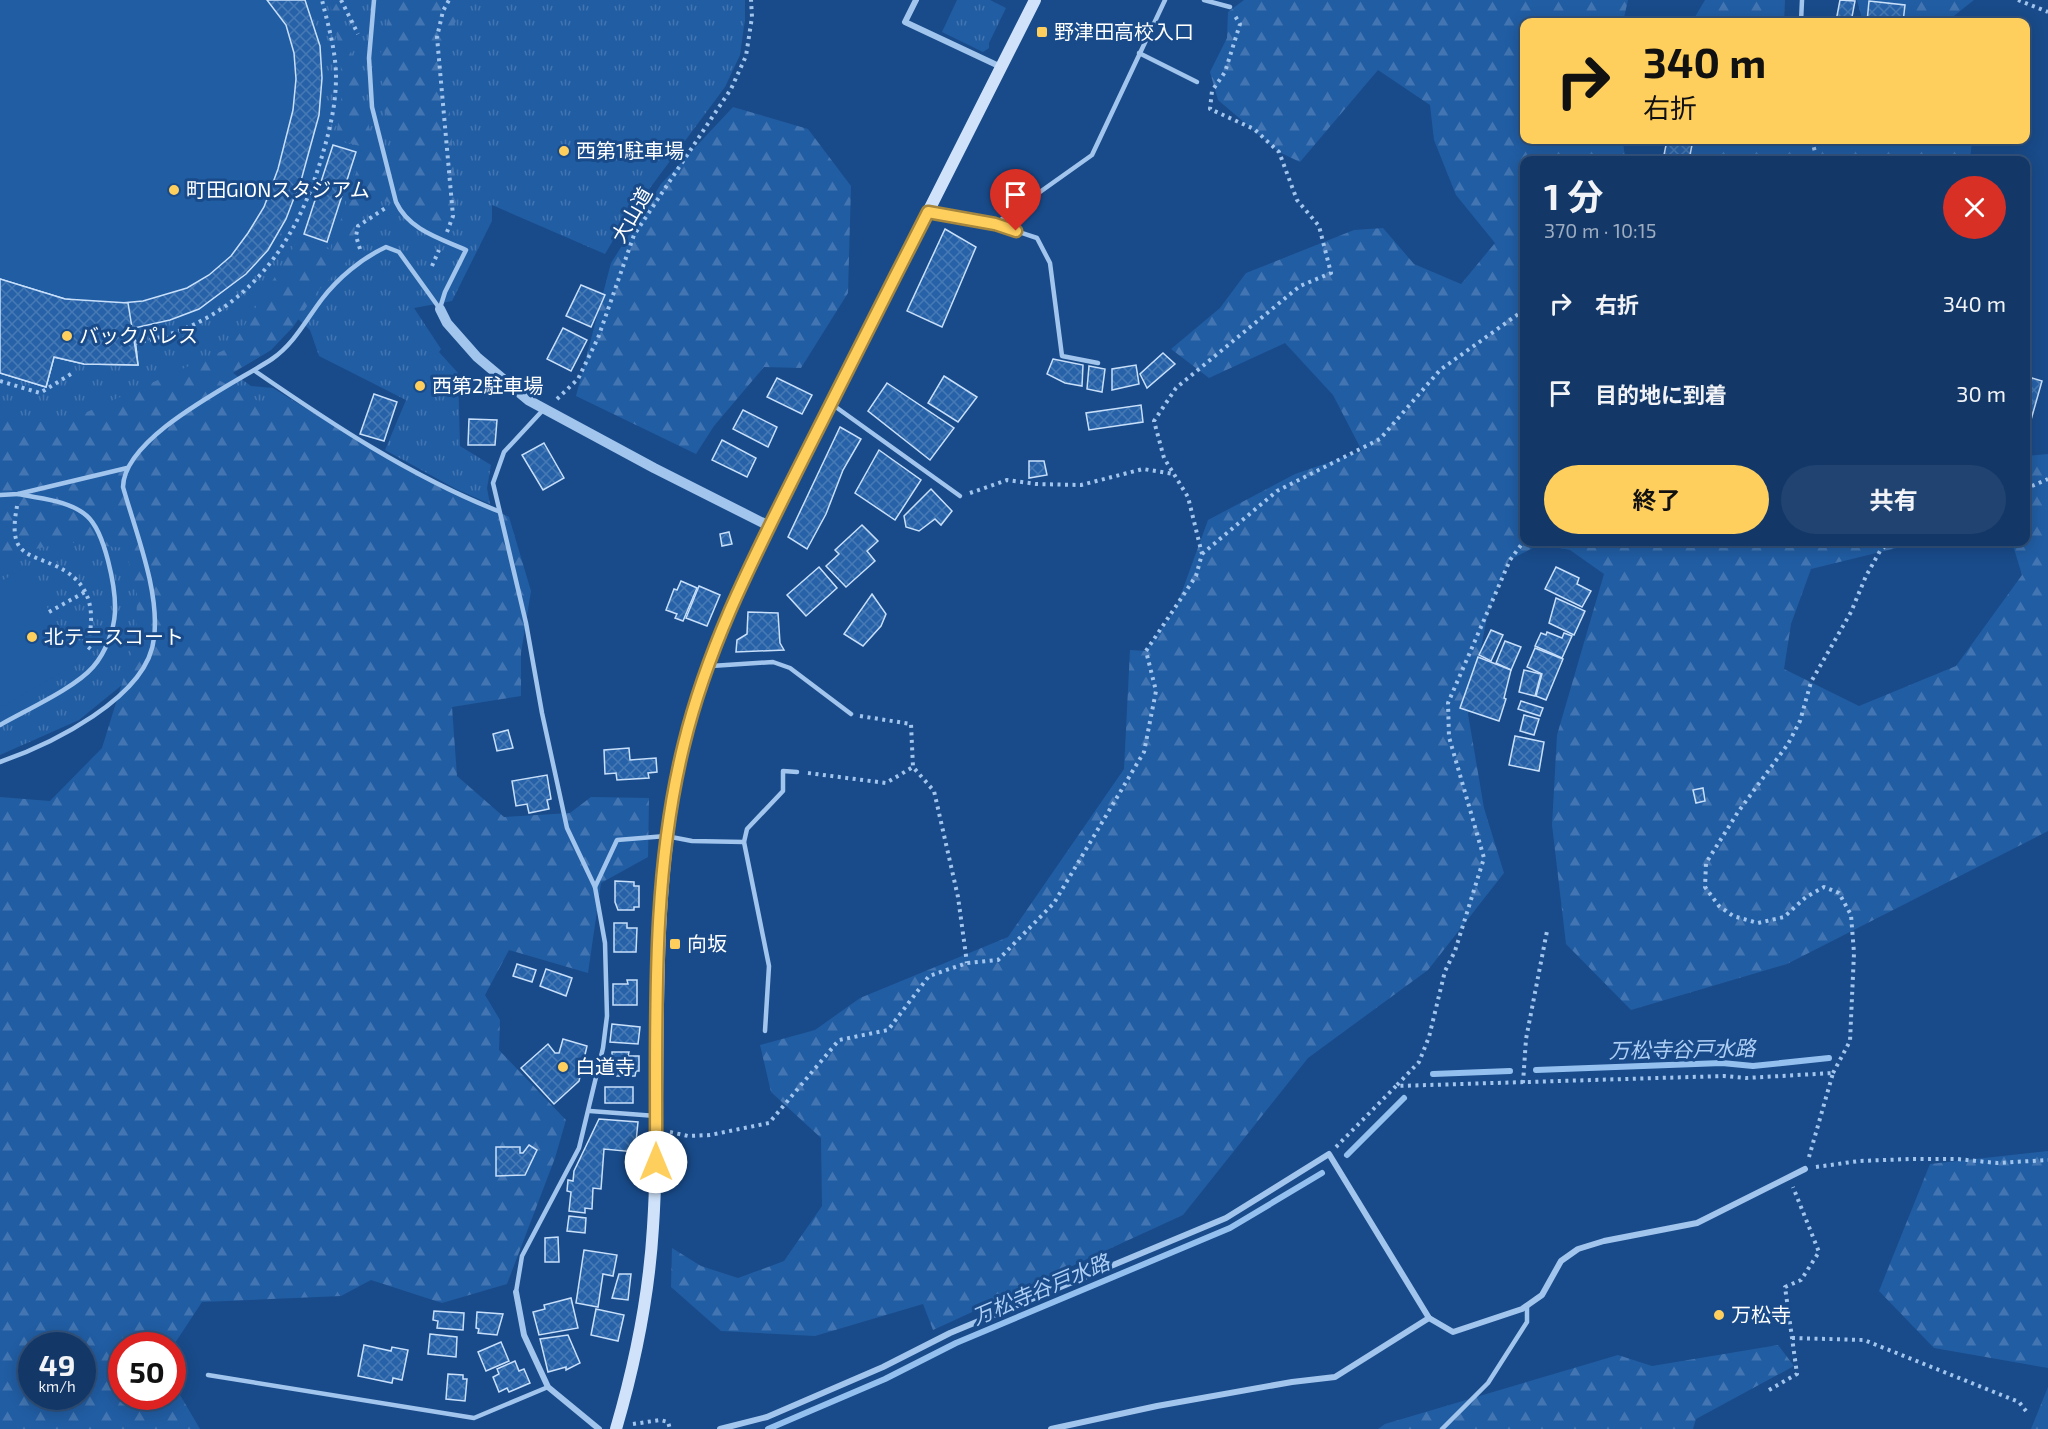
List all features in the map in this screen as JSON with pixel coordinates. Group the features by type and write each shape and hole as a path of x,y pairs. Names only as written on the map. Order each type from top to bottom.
{"main road":[{"path":"617,1428 647,1289 653,1229 658,918 666,836 684,742 723,625 769,526 1035,0"}],"street":[{"path":"916,0 905,22 1001,68"},
{"path":"440,309 447,323 477,357 528,400 654,468 769,526"},
{"path":"720,1429 767,1417 883,1367 950,1333 1226,1218 1329,1154 1429,1318 1453,1332 1527,1305 1542,1295 1561,1261 1578,1249 1604,1241 1697,1223 1805,1169"},
{"path":"516,1292 524,1335 548,1387 600,1429"},
{"path":"1050,1429 1236,1392 1335,1377 1429,1318"}],"lane":[{"path":"374,0 369,58 372,107 396,202 402,216 415,226 466,250 445,292 440,309"},
{"path":"995,224 1092,154 1165,0"},
{"path":"1204,0 1230,8"},
{"path":"1802,0 1802,18"},
{"path":"1139,53 1197,82"},
{"path":"928,212 995,224 1037,238 1050,263 1062,356 1098,363"},
{"path":"0,762 51,742 89,720 128,688 150,652 154,641 155,618 151,589 123,487 127,468 167,425 201,400 277,356 300,332 322,298 343,276 386,248 399,252 440,309"},
{"path":"255,370 324,419 386,456 456,494 498,511"},
{"path":"831,404 960,496"},
{"path":"516,1292 522,1256 579,1148 590,1111 603,1048 607,980 605,944 594,886 567,828 542,714 526,622 492,483 497,466 516,436 545,408"},
{"path":"0,495 18,494 127,468"},
{"path":"0,725 85,674 100,657 112,628 115,611 108,564 100,535 89,518 73,506 18,494"},
{"path":"708,666 773,662 790,668 851,714"},
{"path":"765,1031 769,966 744,842 747,830 767,811 783,791 783,771 796,772"},
{"path":"594,886 617,840 666,836 692,841 744,842"},
{"path":"590,1111 656,1116"},
{"path":"1442,1429 1488,1383 1527,1322 1527,1305"},
{"path":"208,1375 474,1419 548,1387"}],"path":[{"path":"135,343 175,333 231,303 255,282 281,252 300,219 327,139 334,104 336,74 332,39 322,0"},
{"path":"341,0 369,58"},
{"path":"432,266 453,216 437,37 443,11 449,0"},
{"name":"大山道","path":"545,408 578,379 598,338 634,235 731,89 746,56 752,17 751,0"},
{"path":"2018,0 2048,12"},
{"path":"656,1130 688,1136 710,1135 769,1123 839,1040 888,1029 929,976 967,963 998,960 1054,903 1144,752 1156,691 1146,651 1196,576 1202,554 1188,497 1164,458 1154,421 1176,388 1300,286 1331,273 1319,226 1297,200 1279,152 1254,129 1210,109 1212,91 1225,72 1240,24 1230,8"},
{"path":"366,260 356,236 358,226 396,202"},
{"path":"1202,554 1277,491 1380,439 1440,369 1520,313"},
{"path":"0,381 40,393 71,375"},
{"path":"960,496 1007,480 1036,484 1081,485 1143,469 1174,475"},
{"path":"2030,487 2048,479"},
{"path":"18,494 14,530 20,548 30,555 59,567 72,576 85,592 90,603 93,623 87,646 100,657"},
{"path":"1329,1154 1419,1062 1426,1045 1445,971 1455,951 1484,858 1449,737 1449,703 1510,560 1520,546"},
{"path":"1885,546 1866,576 1851,612 1812,682 1800,721 1788,744 1738,812 1706,863 1706,887 1719,906 1733,916 1758,923 1784,917 1806,897 1824,887 1839,893 1851,915 1854,964 1850,1041 1833,1073 1805,1169 1859,1161 1957,1159 1996,1163 2023,1160 2048,1161"},
{"path":"49,612 85,592"},
{"path":"851,714 911,724 913,767 934,791 958,897 967,963"},
{"path":"796,772 886,783 913,767"},
{"path":"1522,1083 1526,1039 1547,931"},
{"path":"1396,1086 1724,1076 1746,1078 1833,1073"},
{"path":"1769,1390 1797,1374 1785,1287 1801,1280 1819,1252 1790,1178"},
{"path":"1792,1338 1864,1340 2019,1402 2026,1411"},
{"path":"617,1428 660,1420 668,1422 670,1429"}],"green space":[{"path":"0,0 745,0 745,19 740,55 725,87 621,227 605,254 492,205 492,221 452,301 414,308 441,349 439,352 458,373 460,446 491,465 487,488 490,504 456,489 385,450 406,400 319,356 310,330 298,319 271,350 233,373 251,386 273,388 386,458 147,617 122,685 79,720 0,755"},
{"name":"町田GIONスタジアム","path":"0,0 305,0 312,16 320,49 322,82 315,133 362,148 330,248 279,233 251,269 217,297 178,317 134,328 138,365 108,366 55,357 46,387 0,373"},
{"path":"329,0 334,0 342,14 377,160 399,163 384,105 380,57 388,19 388,0 469,0 445,39 457,216 450,228 383,200 356,222 349,259 316,293 293,327 271,350 232,373 209,375 258,401 293,401 386,458 509,517 531,591 521,653 521,696 452,707 457,776 504,817 570,813 591,797 649,798 648,857 601,883 588,973 509,950 485,995 500,1020 499,1050 566,1120 555,1158 507,1284 442,1303 371,1280 341,1296 202,1302 182,1332 108,1332 108,1410 186,1410 186,1405 200,1429 0,1429 0,797 50,801 102,748 136,638 137,593 125,548 67,542 0,557 0,416 28,424 78,416 231,347 298,240 331,250 364,148 335,138 342,86 339,52"},
{"path":"957,0 990,0 1006,8 989,43 989,48 983,52 942,32"},
{"path":"1244,0 1628,0 1624,18 1520,18 1520,144 1623,144 1625,156 1520,156 1520,546 1537,546 1509,560 1488,612 1468,714 1484,808 1504,873 1428,970 1308,1058 1183,1215 933,1330 923,1304 815,1336 721,1331 671,1287 672,1248 701,1266 738,1278 784,1261 822,1206 821,1138 771,1092 760,1045 815,1030 860,998 1008,937 1124,769 1130,650 1146,651 1176,608 1208,520 1295,474 1362,451 1333,395 1285,343 1209,378 1171,349 1220,308 1246,273 1354,230 1383,228 1414,264 1461,284 1495,243 1456,195 1434,140 1430,105 1378,70 1300,162 1279,152 1218,100 1210,72 1227,38 1228,12"},
{"path":"1705,0 1785,0 1784,18 1694,18"},
{"path":"1857,0 1974,0 1951,18 1862,18"},
{"path":"733,107 808,129 851,186 848,293 801,368 764,367 714,426 696,454 576,396 611,263 661,184"},
{"path":"1667,144 1972,144 1970,156 1667,156"},
{"path":"2048,454 2048,831 1787,964 1631,1010 1566,944 1552,825 1557,735 1604,574 1570,550 1551,546 1905,546 1811,569 1791,624 1784,669 1859,706 1956,666 2022,575 2013,546 2030,546 2030,456"},
{"name":"北テニスコート","path":"24,568 79,662 0,708 0,582"},
{"path":"2048,1151 2048,1368 1934,1348 1879,1291 1930,1164"},
{"path":"1778,1345 1794,1366 1696,1419 1693,1429 1378,1429 1385,1424 1618,1355 1652,1366"},
{"path":"2048,1387 2048,1429 2031,1429"}],"building":[{"path":"267,0 305,0 320,46 322,78 319,115 302,177 286,219 268,250 246,274 199,309 170,320 134,328 138,365 84,364 54,357 46,387 0,373 0,279 65,299 110,304 143,301 187,288 209,275 231,256 248,233 264,207 278,169 293,110 296,79 294,53 286,25"},
{"path":"1840,0 1855,1 1852,18 1837,18"},
{"path":"1869,1 1905,5 1903,18 1867,18"},
{"path":"1666,144 1692,144 1690,156 1664,155"},
{"path":"333,145 356,152 327,242 304,234"},
{"path":"945,229 976,247 942,327 907,311"},
{"name":"バックパレス","path":"0,279 65,299 128,303 138,365 84,364 54,357 46,387 0,373"},
{"path":"581,285 605,295 591,327 566,316"},
{"path":"563,328 587,340 571,371 547,359"},
{"path":"1163,353 1175,364 1147,388 1140,374"},
{"path":"1053,359 1083,365 1082,386 1065,383 1047,374"},
{"path":"1136,365 1139,384 1112,390 1112,369"},
{"path":"1089,366 1105,369 1102,392 1087,389"},
{"path":"944,376 977,397 958,422 928,403"},
{"path":"2030,377 2042,381 2030,423"},
{"path":"777,378 812,395 802,414 767,397"},
{"path":"887,383 954,428 930,460 868,411"},
{"path":"374,394 397,402 384,441 360,434"},
{"path":"1141,405 1143,422 1089,430 1086,413"},
{"path":"743,410 777,427 768,447 733,429"},
{"path":"469,419 497,420 495,445 468,445"},
{"path":"840,427 861,439 843,470 826,514 807,549 788,537"},
{"path":"722,440 756,458 747,477 712,460"},
{"path":"544,443 564,478 543,490 522,455"},
{"path":"879,450 921,480 895,520 855,493"},
{"path":"1029,461 1044,461 1047,475 1029,478"},
{"path":"931,489 952,511 941,525 935,519 919,531 906,527 904,516"},
{"path":"862,525 878,541 867,551 875,561 846,587 826,566 839,554 835,550"},
{"path":"729,532 732,544 722,546 720,534"},
{"path":"819,567 837,588 806,616 787,595"},
{"path":"1556,567 1579,578 1577,584 1591,591 1582,607 1545,589"},
{"path":"681,581 697,588 683,621 675,618 677,614 666,610 674,589 677,590"},
{"path":"699,586 720,595 707,626 686,618"},
{"path":"872,594 886,614 881,626 863,646 844,634"},
{"path":"1556,598 1585,611 1574,635 1549,623"},
{"path":"748,612 778,613 780,643 784,650 736,652 737,640 747,634"},
{"path":"1491,630 1503,635 1491,661 1479,655"},
{"path":"1547,632 1562,638 1564,633 1572,636 1562,658 1535,646 1541,633 1546,635"},
{"path":"1505,641 1521,647 1511,670 1496,663"},
{"path":"1535,648 1563,659 1546,700 1536,696 1542,674 1527,667"},
{"path":"1478,657 1511,670 1499,721 1460,708"},
{"path":"1524,670 1541,674 1535,696 1519,692"},
{"path":"1521,701 1543,708 1540,716 1518,709"},
{"path":"1524,715 1539,719 1534,735 1520,731"},
{"path":"508,730 513,748 497,751 493,734"},
{"path":"1515,736 1544,742 1539,771 1509,765"},
{"path":"629,748 630,760 656,758 657,772 648,773 649,778 617,780 616,773 605,774 604,750"},
{"path":"547,775 551,799 547,800 549,809 529,813 527,804 516,806 512,781"},
{"path":"1703,788 1705,801 1696,803 1693,790"},
{"path":"615,881 634,882 634,886 639,886 639,907 634,907 634,910 618,910 615,902"},
{"path":"614,923 627,923 627,928 637,928 636,952 614,952"},
{"path":"517,964 536,970 532,982 513,976"},
{"path":"546,969 572,978 566,996 540,986"},
{"path":"627,980 637,980 637,1005 613,1005 613,984 628,984"},
{"path":"612,1024 640,1027 638,1044 610,1042"},
{"path":"563,1039 587,1046 579,1081 554,1104 521,1068 548,1044 555,1053 559,1053"},
{"path":"612,1052 629,1052 628,1056 639,1056 639,1071 636,1071 635,1076 612,1076"},
{"path":"605,1087 633,1087 633,1103 605,1103"},
{"path":"599,1119 638,1122 635,1152 604,1149 601,1189 593,1188 592,1209 585,1208 585,1213 569,1211 571,1192 567,1191 568,1180 573,1181 574,1171"},
{"path":"529,1145 537,1150 525,1175 496,1176 496,1147 520,1147 520,1153 523,1153"},
{"path":"569,1216 586,1218 585,1233 567,1231"},
{"path":"558,1237 559,1262 545,1262 545,1238"},
{"path":"584,1250 617,1255 613,1276 603,1274 598,1307 576,1303"},
{"path":"619,1274 631,1274 628,1300 612,1298"},
{"path":"571,1298 578,1328 539,1335 533,1312 545,1309 544,1305"},
{"path":"596,1309 624,1315 618,1341 591,1335"},
{"path":"434,1311 464,1313 463,1330 437,1328 438,1321 433,1320"},
{"path":"477,1312 503,1314 497,1335 478,1333"},
{"path":"430,1334 457,1337 456,1357 428,1354"},
{"path":"568,1335 580,1363 566,1370 566,1367 548,1372 540,1339"},
{"path":"501,1342 509,1361 486,1371 478,1352"},
{"path":"364,1345 391,1351 392,1347 408,1350 402,1380 393,1378 392,1383 358,1376"},
{"path":"515,1361 519,1371 524,1369 530,1383 509,1392 507,1388 499,1392 493,1377 499,1374 497,1369"},
{"path":"448,1374 463,1375 463,1379 467,1379 465,1401 446,1399"}],"waterway":[{"name":"万松寺谷戸水路","path":"1536,1070 1722,1063 1753,1066 1829,1058"},
{"name":"万松寺谷戸水路","path":"1433,1074 1510,1071"},
{"name":"万松寺谷戸水路","path":"1347,1155 1404,1098"},
{"name":"万松寺谷戸水路","path":"768,1429 885,1379 956,1343 1230,1228 1322,1173"}],"place":[{"name":"野津田高校入口","path":"1042,32"},
{"name":"西第1駐車場","path":"564,151"},
{"name":"町田GIONスタジアム","path":"174,190"},
{"name":"バックパレス","path":"67,336"},
{"name":"西第2駐車場","path":"420,386"},
{"name":"北テニスコート","path":"32,637"},
{"name":"向坂","path":"675,944"},
{"name":"白道寺","path":"563,1067"},
{"name":"万松寺","path":"1719,1315"}],"route":[{"path":"656,1162 658,918 666,836 684,742 723,625 769,526 928,212 995,224 1016,231"}]}
